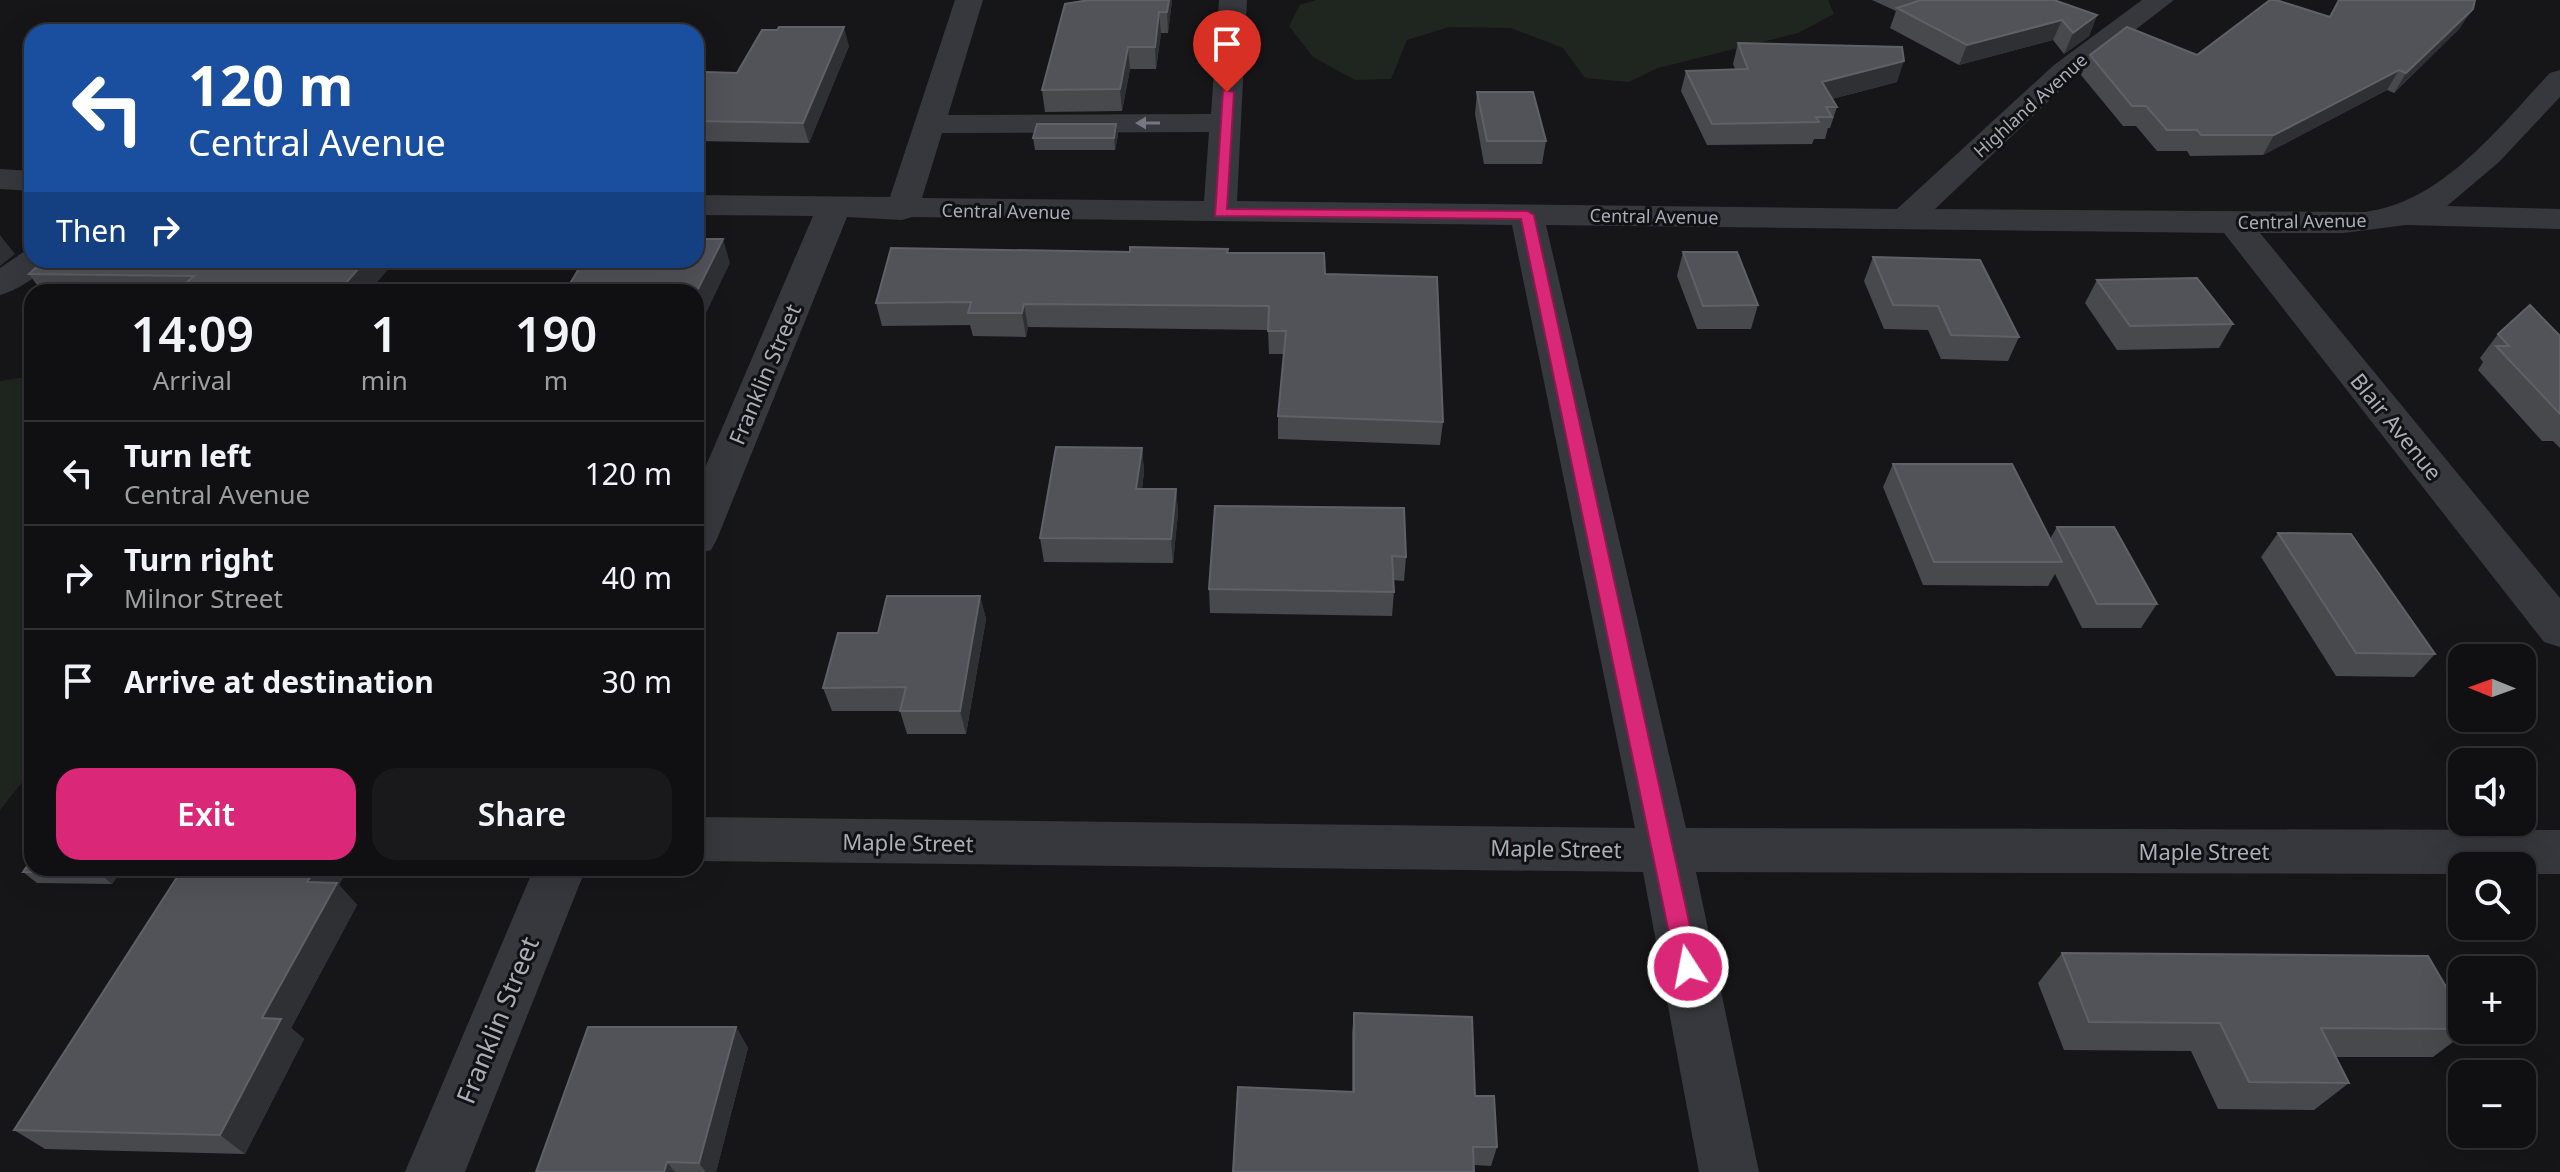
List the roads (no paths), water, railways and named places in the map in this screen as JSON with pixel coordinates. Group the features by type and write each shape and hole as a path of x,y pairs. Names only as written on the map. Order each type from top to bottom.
{"street":[{"path":"902,210 969,0"},
{"path":"1220,213 1233,0"},
{"name":"Highland Avenue","path":"1907,218 2064,71 2160,0"},
{"name":"Central Avenue","path":"704,205 902,210 2234,223 2364,221 2406,215 2440,196 2499,145 2560,79"},
{"path":"931,124 1226,123"},
{"path":"0,179 24,180"},
{"name":"Franklin Street","path":"704,520 833,209"},
{"path":"1527,215 1665,850 1729,1172"},
{"path":"2406,215 2560,219"},
{"name":"Blair Avenue","path":"2234,223 2560,630"},
{"path":"0,284 24,267"},
{"name":"Maple Street","path":"704,839 1665,850 2560,852"},
{"name":"Franklin Street","path":"435,1172 557,876"}]}
